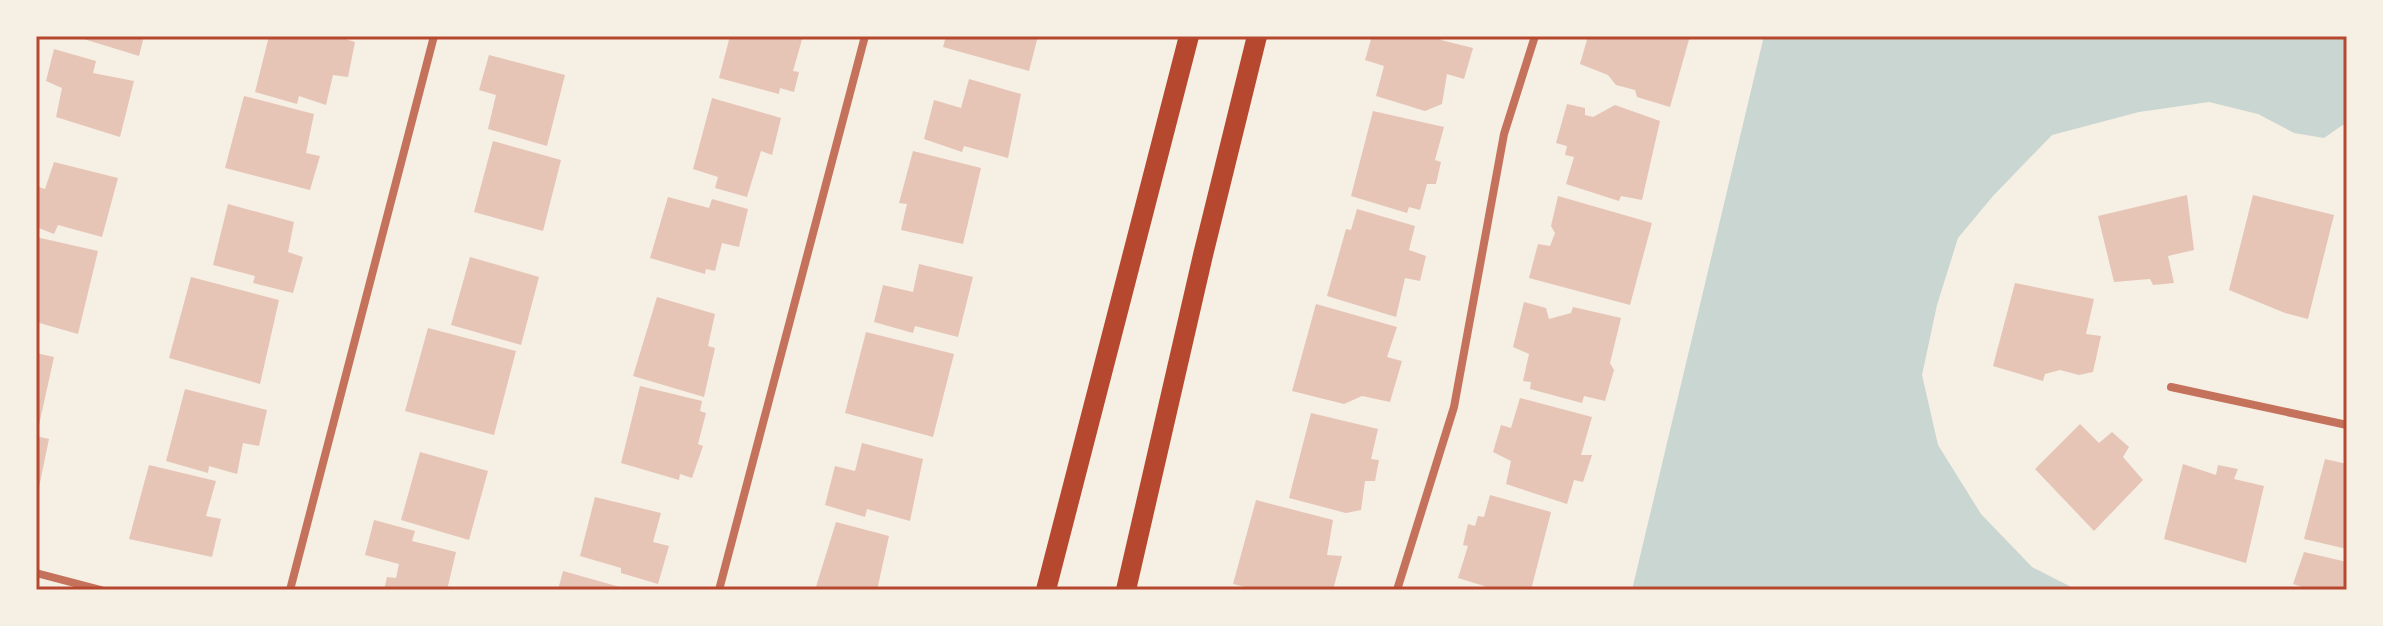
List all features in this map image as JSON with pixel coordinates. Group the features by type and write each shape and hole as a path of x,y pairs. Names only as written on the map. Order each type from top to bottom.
{"main road":[{"path":"1046,590 1189,36"},
{"path":"1126,590 1257,36"}],"street":[{"path":"290,590 434,36"},
{"path":"719,590 865,36"},
{"path":"1397,590 1454,407 1504,134 1535,36"},
{"path":"2171,387 2347,425"},
{"path":"36,573 101,590"}],"shaded area":[{"path":"1764,36 2347,36 2347,122 2324,138 2294,133 2258,114 2209,102 2139,112 2052,135 1993,196 1958,238 1937,305 1922,375 1938,445 1981,514 2032,567 2077,590 1632,590"}],"building":[{"path":"74,36 144,36 139,56"},
{"path":"269,36 335,36 355,42 348,77 333,75 326,105 299,96 297,104 255,92"},
{"path":"730,36 803,36 793,71 799,72 794,92 780,88 779,94 719,78"},
{"path":"946,36 1038,36 1029,71 943,47"},
{"path":"1372,36 1438,36 1441,40 1473,48 1464,79 1447,74 1442,104 1425,111 1376,96 1384,66 1365,60"},
{"path":"1588,36 1690,36 1670,107 1637,97 1635,90 1616,85 1608,75 1580,64"},
{"path":"54,49 96,61 93,73 134,81 120,137 56,117 62,88 46,81"},
{"path":"489,55 565,75 547,146 488,129 496,95 479,90"},
{"path":"969,79 1021,94 1008,158 964,146 962,152 924,139 934,100 961,108"},
{"path":"244,96 314,114 306,153 320,156 310,190 225,168"},
{"path":"712,98 781,118 772,155 761,151 747,197 715,188 718,177 693,169"},
{"path":"1567,104 1585,108 1585,115 1593,117 1615,105 1660,121 1642,200 1621,196 1619,201 1566,184 1574,157 1565,155 1567,146 1556,143"},
{"path":"1373,111 1444,127 1435,160 1441,162 1436,184 1427,184 1420,210 1409,207 1407,213 1351,196"},
{"path":"493,141 561,160 543,231 474,212"},
{"path":"913,151 981,168 963,244 901,230 907,204 899,203"},
{"path":"54,162 118,178 102,237 58,225 54,234 36,227 36,186 45,189"},
{"path":"2187,195 2194,250 2168,256 2174,283 2153,285 2150,279 2114,282 2098,216"},
{"path":"2253,195 2334,215 2308,319 2229,290"},
{"path":"1558,196 1652,223 1630,305 1529,278 1538,244 1550,246 1555,233 1551,226"},
{"path":"668,197 709,208 712,199 748,209 739,247 722,243 715,271 706,269 705,274 650,258"},
{"path":"228,204 294,222 288,252 303,257 293,293 253,283 255,276 213,265"},
{"path":"1357,209 1415,226 1409,250 1426,256 1420,281 1405,278 1396,317 1327,296 1346,229 1351,230"},
{"path":"36,237 98,251 78,334 36,322"},
{"path":"470,257 539,277 521,345 451,325"},
{"path":"919,264 973,277 958,337 915,326 913,333 874,322 883,285 913,292"},
{"path":"191,277 279,300 260,384 169,358"},
{"path":"2015,283 2094,299 2086,334 2101,336 2093,372 2079,375 2060,370 2045,374 2043,381 1993,366"},
{"path":"657,297 715,314 708,346 715,348 704,397 633,376"},
{"path":"1524,302 1546,308 1549,319 1571,313 1573,307 1621,318 1610,363 1614,370 1605,401 1584,396 1582,403 1530,389 1531,382 1523,381 1529,354 1513,347"},
{"path":"1316,304 1397,327 1387,357 1402,361 1390,402 1362,396 1344,404 1292,391"},
{"path":"428,328 516,351 494,435 405,411"},
{"path":"866,332 954,354 933,437 845,413"},
{"path":"36,353 54,357 39,425 36,425"},
{"path":"640,386 702,401 700,411 706,413 698,444 703,446 692,478 680,474 679,480 621,463"},
{"path":"185,389 267,410 259,446 243,443 237,474 209,466 208,473 166,461"},
{"path":"1520,398 1592,417 1581,455 1592,455 1583,482 1574,480 1567,504 1506,484 1511,461 1493,452 1501,425 1511,428"},
{"path":"1311,413 1378,429 1371,459 1379,460 1375,481 1365,481 1361,510 1346,513 1289,498"},
{"path":"2080,424 2099,443 2112,432 2129,447 2123,457 2143,480 2094,531 2035,469"},
{"path":"36,436 49,439 37,497 36,497"},
{"path":"862,443 923,459 910,521 867,509 865,517 825,505 835,466 855,471"},
{"path":"420,452 488,471 469,540 401,520"},
{"path":"2325,459 2347,464 2347,549 2304,539"},
{"path":"2183,464 2216,475 2218,465 2238,469 2234,479 2264,486 2246,563 2164,539"},
{"path":"149,465 216,481 206,516 221,519 212,557 129,539"},
{"path":"1490,495 1551,512 1531,590 1497,590 1458,578 1468,546 1463,545 1468,524 1475,526 1478,516 1484,517"},
{"path":"595,497 661,513 653,542 669,546 658,584 621,573 621,568 580,556"},
{"path":"1256,500 1333,520 1327,555 1342,556 1333,590 1303,587 1298,590 1258,590 1233,584"},
{"path":"374,520 415,531 412,541 456,552 447,590 384,590 387,577 396,578 399,564 365,555"},
{"path":"836,522 889,536 877,590 815,590"},
{"path":"2304,552 2347,562 2347,590 2301,590 2302,587 2293,584"},
{"path":"563,571 627,589 558,590"}]}
